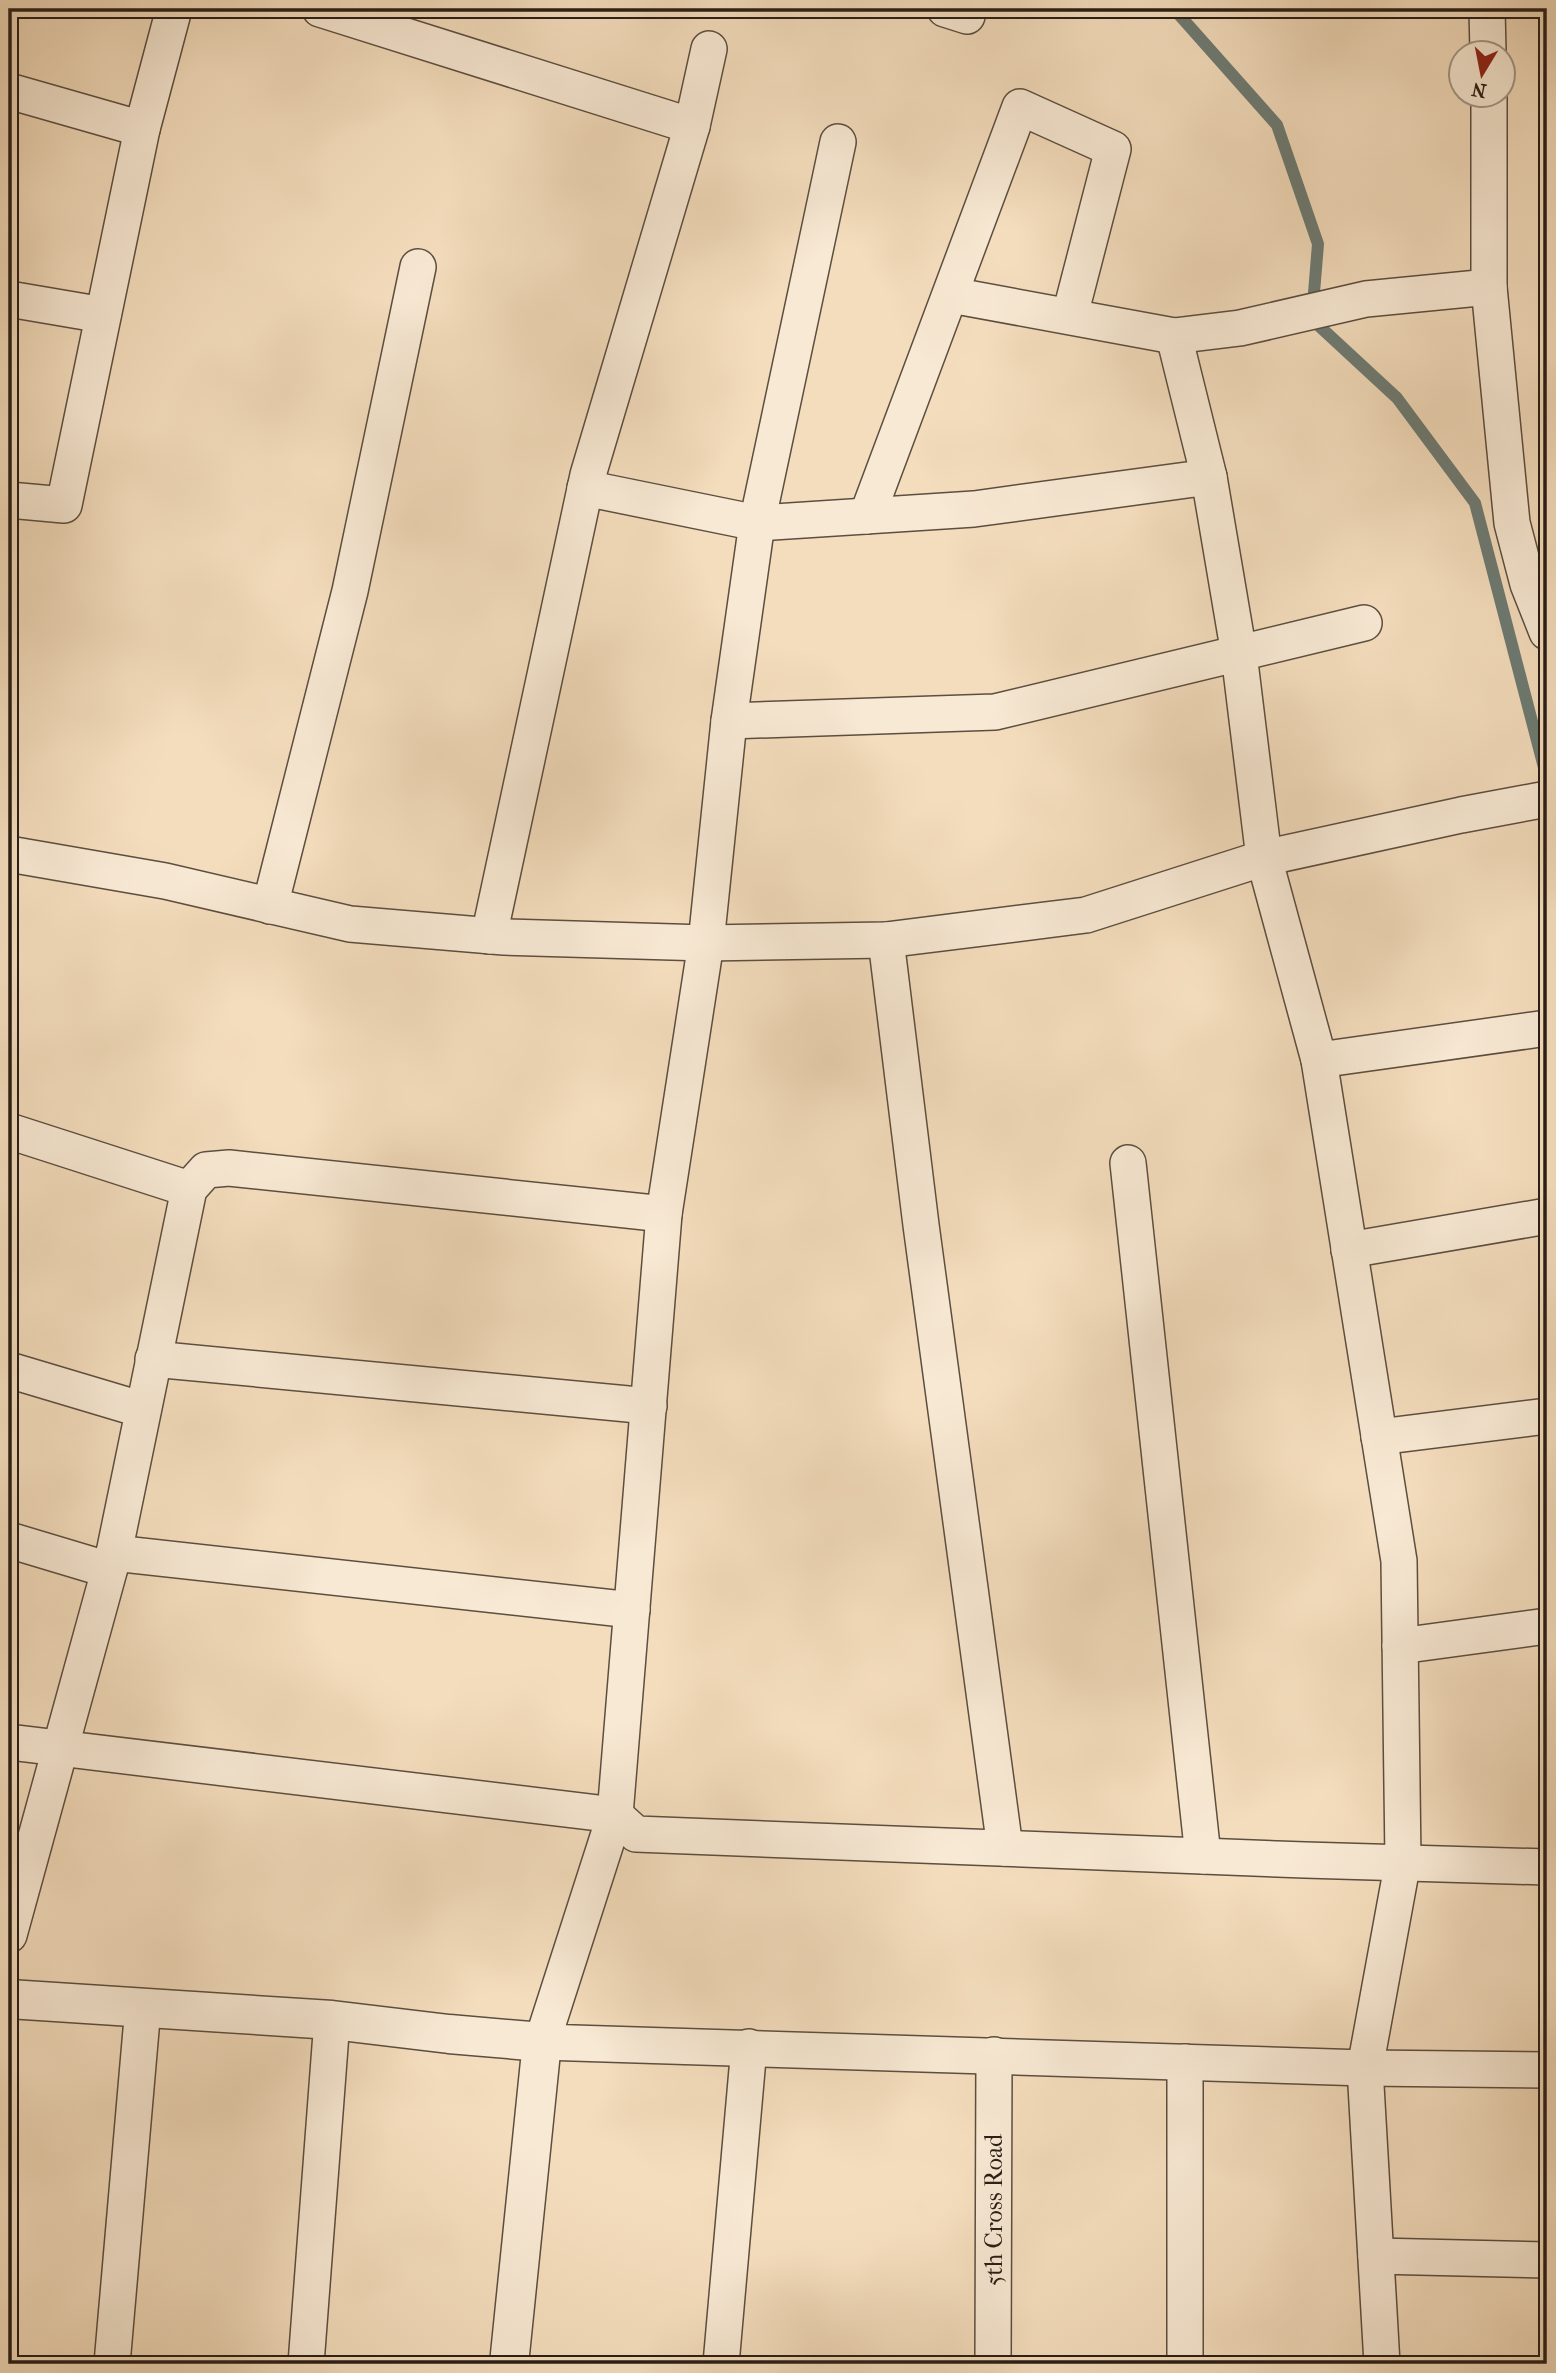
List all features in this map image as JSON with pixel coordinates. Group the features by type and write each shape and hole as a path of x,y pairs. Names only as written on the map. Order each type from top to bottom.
{"street":[{"path":"9,500 64,505 142,129 174,9"},
{"path":"320,9 692,126"},
{"path":"1487,9 1488,38"},
{"path":"489,936 585,488 692,126 709,49"},
{"path":"9,92 142,129"},
{"path":"867,516 1020,107 1114,149 1070,315"},
{"path":"1489,108 1489,287 1512,523 1528,584 1547,632"},
{"path":"509,2364 542,2042 615,1815 664,1214 706,943 729,721 757,523 838,142"},
{"path":"270,905 350,592 418,267"},
{"path":"951,295 1174,336 1240,328 1366,299 1489,287"},
{"path":"9,299 103,315"},
{"path":"1174,336 1209,477 1239,654 1264,858 1319,1060 1399,1561 1404,1861 1365,2068 1382,2364"},
{"path":"585,488 757,523 974,509 1209,477"},
{"path":"729,721 995,712 1364,623"},
{"path":"9,854 165,881 349,924 489,936 706,943 886,940 1086,915 1264,858 1547,799"},
{"path":"886,940 922,1238 1005,1848"},
{"path":"1319,1060 1547,1028"},
{"path":"9,1131 189,1189"},
{"path":"1128,1163 1203,1856"},
{"path":"9,1935 111,1562 189,1189 206,1170 229,1168 664,1214"},
{"path":"1349,1250 1547,1216"},
{"path":"153,1359 649,1406"},
{"path":"9,1370 143,1410"},
{"path":"1379,1437 1547,1416"},
{"path":"9,1540 111,1562 632,1610"},
{"path":"1400,1646 1547,1626"},
{"path":"9,1742 615,1815 636,1834 1547,1867"},
{"path":"9,1999 332,2020 542,2042 1365,2068 1547,2070"},
{"path":"112,2364 144,2007"},
{"path":"306,2364 332,2020"},
{"path":"721,2364 749,2047"},
{"name":"5th Cross Road","path":"993,2364 994,2056"},
{"path":"1185,2062 1185,2364"},
{"path":"1376,2256 1547,2260"}],"waterway":[{"path":"1174,9 1277,125 1318,244 1313,305 1317,324 1397,398 1475,503 1547,779"}]}
